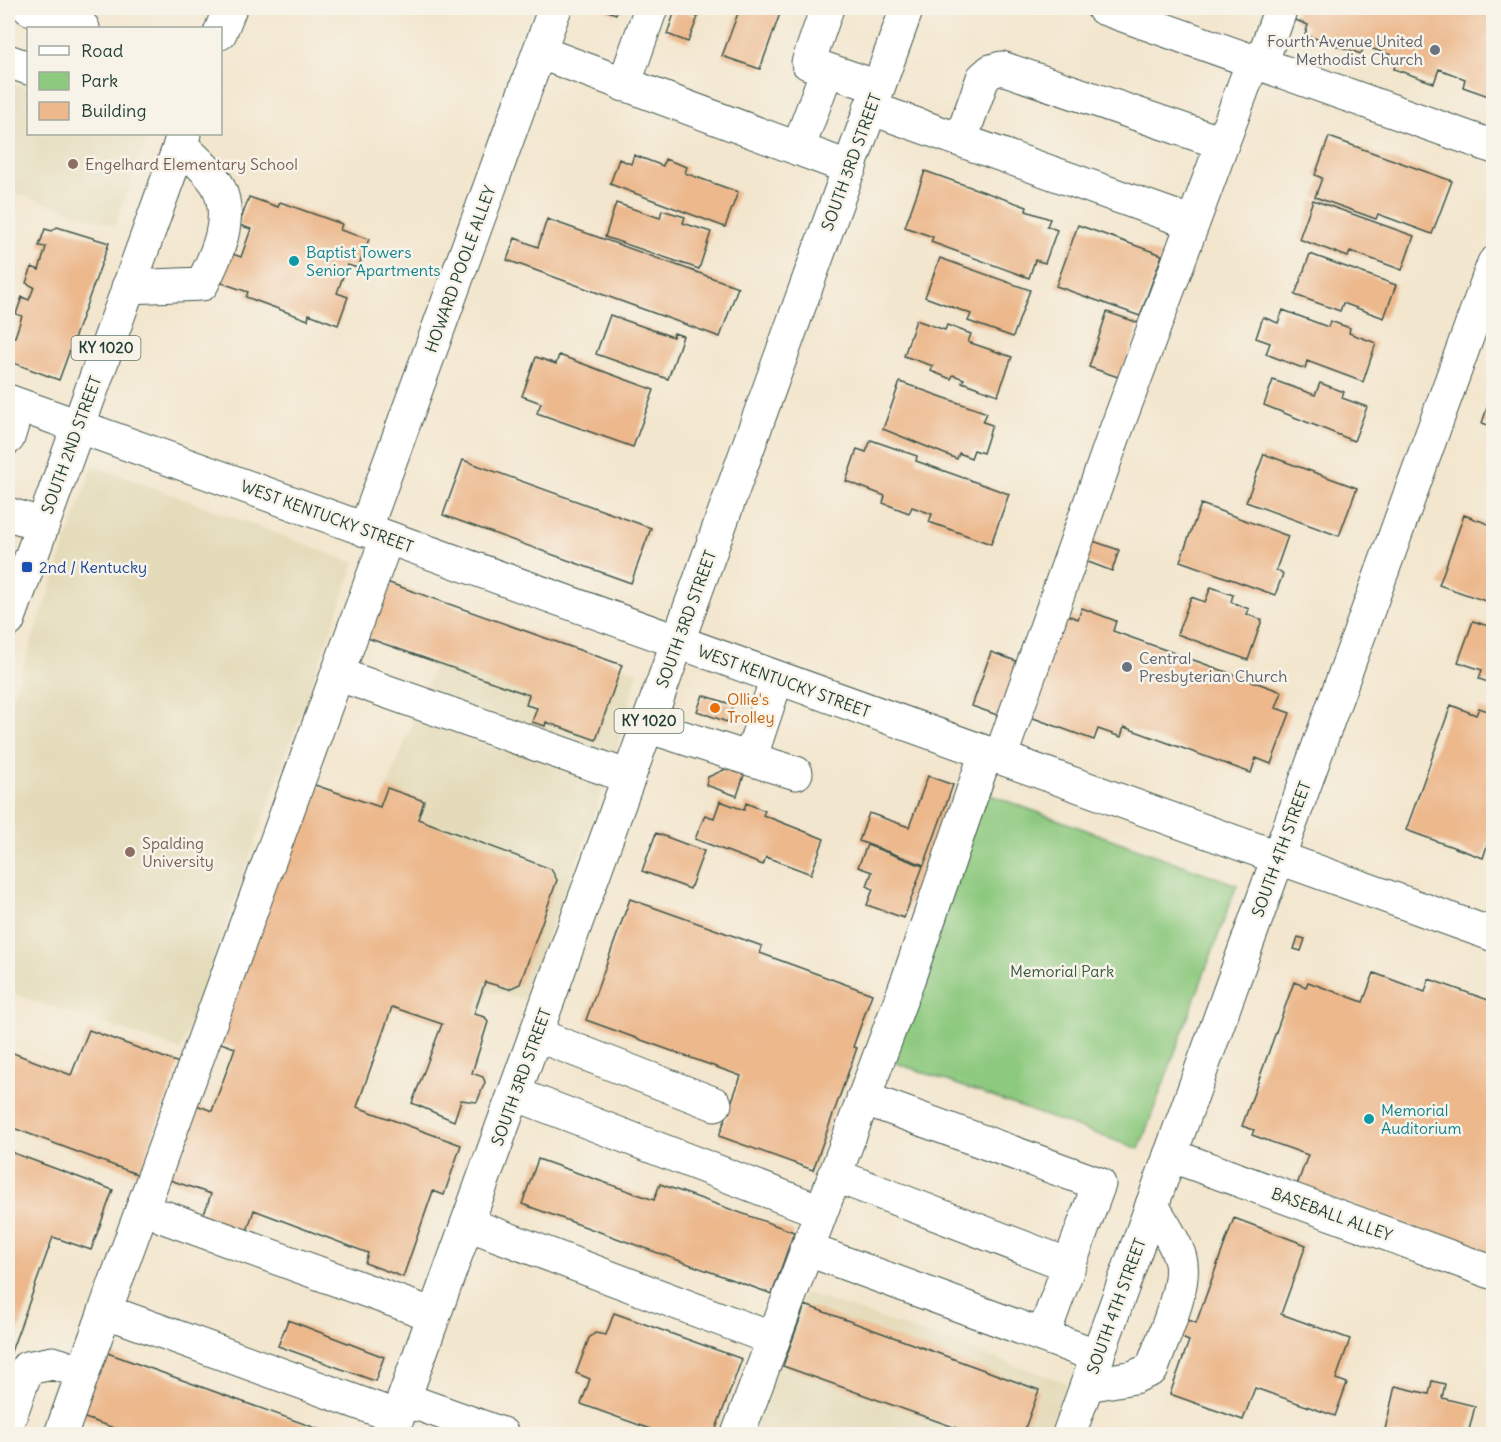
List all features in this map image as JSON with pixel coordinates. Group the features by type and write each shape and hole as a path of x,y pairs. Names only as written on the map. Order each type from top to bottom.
{"main road":[{"path":"29,8 80,27"},
{"path":"222,28 230,8"},
{"name":"HOWARD POOLE ALLEY","path":"66,1433 83,1372 337,674 376,534 555,8"},
{"path":"624,85 651,8"},
{"path":"827,8 808,63 827,70 874,98 961,139 1193,223"},
{"path":"1103,8 1494,147"},
{"path":"738,1434 1222,143 1281,8"},
{"name":"SOUTH 3RD STREET","path":"398,1417 850,168 903,9"},
{"path":"539,52 850,168"},
{"path":"8,61 27,68"},
{"path":"961,139 983,78 991,71 1002,68 1222,143"},
{"path":"798,149 827,70"},
{"path":"128,287 202,284 213,263 224,228 223,201 217,184 182,139"},
{"name":"SOUTH 2ND STREET","path":"8,621 41,524 182,139"},
{"name":"SOUTH 4TH STREET","path":"1069,1434 1494,263"},
{"path":"8,438 13,403"},
{"name":"WEST KENTUCKY STREET","path":"13,403 1494,935"},
{"path":"8,514 41,524"},
{"path":"337,674 629,777"},
{"path":"750,759 777,678"},
{"path":"647,726 796,773"},
{"path":"537,1035 715,1104"},
{"path":"515,1094 820,1211"},
{"path":"863,1098 1099,1184 1043,1336"},
{"name":"BASEBALL ALLEY","path":"1170,1155 1494,1273"},
{"path":"834,1175 1070,1264"},
{"path":"806,1248 1043,1336 1092,1371 1134,1377 1152,1369 1182,1277 1180,1256 1152,1205"},
{"path":"164,1217 435,1315"},
{"path":"468,1224 773,1339"},
{"path":"105,1311 398,1417 502,1434"},
{"path":"8,1422 27,1368 53,1363 83,1372"}],"shaded area":[{"name":"Engelhard Elementary School","path":"8,81 27,89 27,135 148,135 115,226 18,194 8,195"},
{"name":"Spalding University","path":"93,465 355,563 181,1050 8,992 8,711"},
{"path":"380,579 638,672 615,756 525,999 489,991 472,1031 442,1024 459,971 380,807 436,662"},
{"path":"804,1292 1067,1383 1047,1434 749,1434"}],"green space":[{"name":"Memorial Park","path":"985,793 1237,885 1139,1149 888,1060"}],"building":[{"path":"600,8 618,8 616,14"},
{"path":"676,8 698,17 688,42 667,34"},
{"path":"740,8 782,8 760,69 722,56"},
{"name":"Fourth Avenue United Methodist Church","path":"1297,8 1494,8 1494,98 1463,87 1465,79 1439,69 1434,83 1394,69 1395,65 1389,60 1391,55 1364,46 1361,54 1305,35 1308,25 1293,19"},
{"path":"1329,137 1452,181 1432,234 1378,214 1376,219 1315,197 1322,178 1315,175"},
{"path":"634,155 663,166 665,159 687,167 685,173 738,192 725,227 610,184 619,159 631,164"},
{"path":"925,171 1027,207 1026,211 1050,219 1047,226 1057,230 1045,263 1035,260 1029,278 931,242 933,237 905,227"},
{"name":"Baptist Towers Senior Apartments","path":"249,197 278,207 280,202 342,224 340,230 369,239 358,268 347,265 337,293 348,297 338,325 309,314 308,320 246,297 248,292 219,282 230,253 241,257 251,229 239,225"},
{"path":"1313,200 1414,236 1402,270 1350,251 1348,257 1299,239"},
{"path":"616,203 660,218 662,210 685,217 683,223 711,232 699,269 605,237"},
{"path":"547,219 738,287 720,337 507,260 515,238 538,247"},
{"path":"1078,225 1162,255 1140,316 1056,286"},
{"path":"57,227 109,243 59,380 8,361 8,336 15,337 22,316 16,314 22,297 29,300 34,287 26,283 32,267 39,270 46,247 39,246 45,229 52,231"},
{"path":"1310,254 1396,285 1384,318 1343,303 1340,311 1295,295"},
{"path":"940,258 1030,290 1013,337 968,321 971,314 925,297"},
{"path":"1283,310 1328,327 1330,321 1350,328 1349,333 1376,343 1363,382 1307,361 1305,369 1266,354 1270,343 1256,338 1263,317 1278,323"},
{"path":"1107,312 1139,323 1121,378 1089,367"},
{"path":"610,315 673,337 674,333 683,336 668,379 596,354"},
{"path":"916,320 945,330 947,325 971,334 968,342 1012,357 998,395 962,382 964,379 953,375 951,379 931,371 933,366 904,356"},
{"path":"559,355 654,390 633,447 537,413 541,403 522,396 536,357 556,364"},
{"path":"1273,380 1315,395 1320,383 1344,392 1342,398 1367,407 1354,441 1264,405"},
{"path":"900,382 987,413 983,422 992,425 983,453 974,450 971,458 959,453 957,459 883,429"},
{"path":"1494,390 1494,427 1482,423"},
{"path":"871,440 917,456 916,461 1009,494 991,544 929,522 932,514 912,507 909,513 883,503 885,496 846,481 857,449 866,452"},
{"path":"1264,454 1357,488 1339,536 1246,502"},
{"path":"463,460 651,528 631,583 443,515"},
{"path":"1201,504 1288,536 1276,570 1283,574 1275,595 1180,561"},
{"path":"1464,515 1494,526 1494,604 1439,585"},
{"path":"1090,540 1119,550 1112,571 1083,560"},
{"path":"378,579 622,665 596,740 546,722 545,726 532,722 537,708 526,705 529,695 359,635"},
{"path":"1211,587 1233,595 1231,602 1249,609 1247,614 1262,620 1248,660 1177,634 1191,597 1205,602"},
{"name":"Central Presbyterian Church","path":"1082,608 1116,621 1113,631 1282,692 1276,708 1290,713 1271,764 1256,758 1251,773 1124,727 1121,737 1098,729 1094,740 1025,715 1062,613 1078,619"},
{"path":"1473,621 1494,628 1494,684 1479,679 1482,670 1458,662"},
{"path":"991,652 1019,662 1000,716 972,706"},
{"name":"Ollie's Trolley","path":"703,695 733,705 727,722 697,711"},
{"path":"1451,705 1476,715 1479,708 1494,713 1494,825 1483,858 1406,830"},
{"path":"739,763 747,766 737,796 706,785 708,777"},
{"path":"928,776 953,785 924,865 859,841 869,813 909,827"},
{"path":"309,783 380,807 387,788 424,801 418,819 551,869 557,880 520,984 509,989 485,982 474,1014 485,1017 488,1022 472,1073 483,1077 485,1082 477,1102 461,1100 454,1121 412,1103 442,1024 392,1007 357,1107 461,1145 444,1195 433,1191 403,1277 365,1263 368,1253 254,1210 247,1231 202,1220 211,1194 167,1179 194,1104 212,1111 235,1048 218,1042"},
{"path":"720,801 744,810 746,803 765,811 763,815 824,839 811,874 766,857 763,865 695,839 705,815 714,818"},
{"path":"656,833 704,851 690,889 642,871"},
{"path":"867,845 923,866 904,918 867,905 873,889 867,886 872,872 858,867"},
{"path":"630,899 762,946 760,953 872,994 853,1047 857,1048 813,1170 719,1136 741,1076 586,1020"},
{"path":"1298,937 1305,939 1301,951 1294,949"},
{"name":"Memorial Auditorium","path":"1374,973 1425,992 1429,979 1494,1002 1494,1256 1297,1185 1308,1155 1252,1135 1254,1130 1242,1126 1294,982 1306,987 1308,982 1363,1002"},
{"path":"89,1030 179,1063 139,1175 8,1126 8,1051 71,1075"},
{"path":"8,1151 113,1190 91,1250 53,1237 8,1360"},
{"path":"538,1159 654,1200 660,1184 794,1232 772,1294 522,1204"},
{"path":"1234,1218 1306,1245 1281,1314 1350,1339 1336,1379 1347,1383 1335,1416 1255,1388 1243,1420 1170,1394 1189,1341 1170,1333 1176,1315 1196,1323"},
{"path":"805,1305 1039,1390 1023,1434 973,1434 783,1366"},
{"path":"614,1313 742,1359 714,1434 664,1434 581,1404 590,1379 576,1373 589,1338 595,1333 606,1335"},
{"path":"288,1320 384,1357 375,1381 278,1346"},
{"path":"102,1351 332,1434 132,1434 79,1416"},
{"path":"1432,1381 1445,1384 1442,1398 1475,1406 1468,1434 1384,1434 1395,1386 1429,1394"}],"place":[{"name":"Fourth Avenue United Methodist Church","path":"1435,50"},
{"name":"Engelhard Elementary School","path":"73,164"},
{"name":"Baptist Towers Senior Apartments","path":"294,261"},
{"name":"2nd / Kentucky","path":"27,567"},
{"name":"Central Presbyterian Church","path":"1127,667"},
{"name":"Ollie's Trolley","path":"715,708"},
{"name":"Spalding University","path":"130,852"},
{"name":"Memorial Auditorium","path":"1369,1119"}]}
